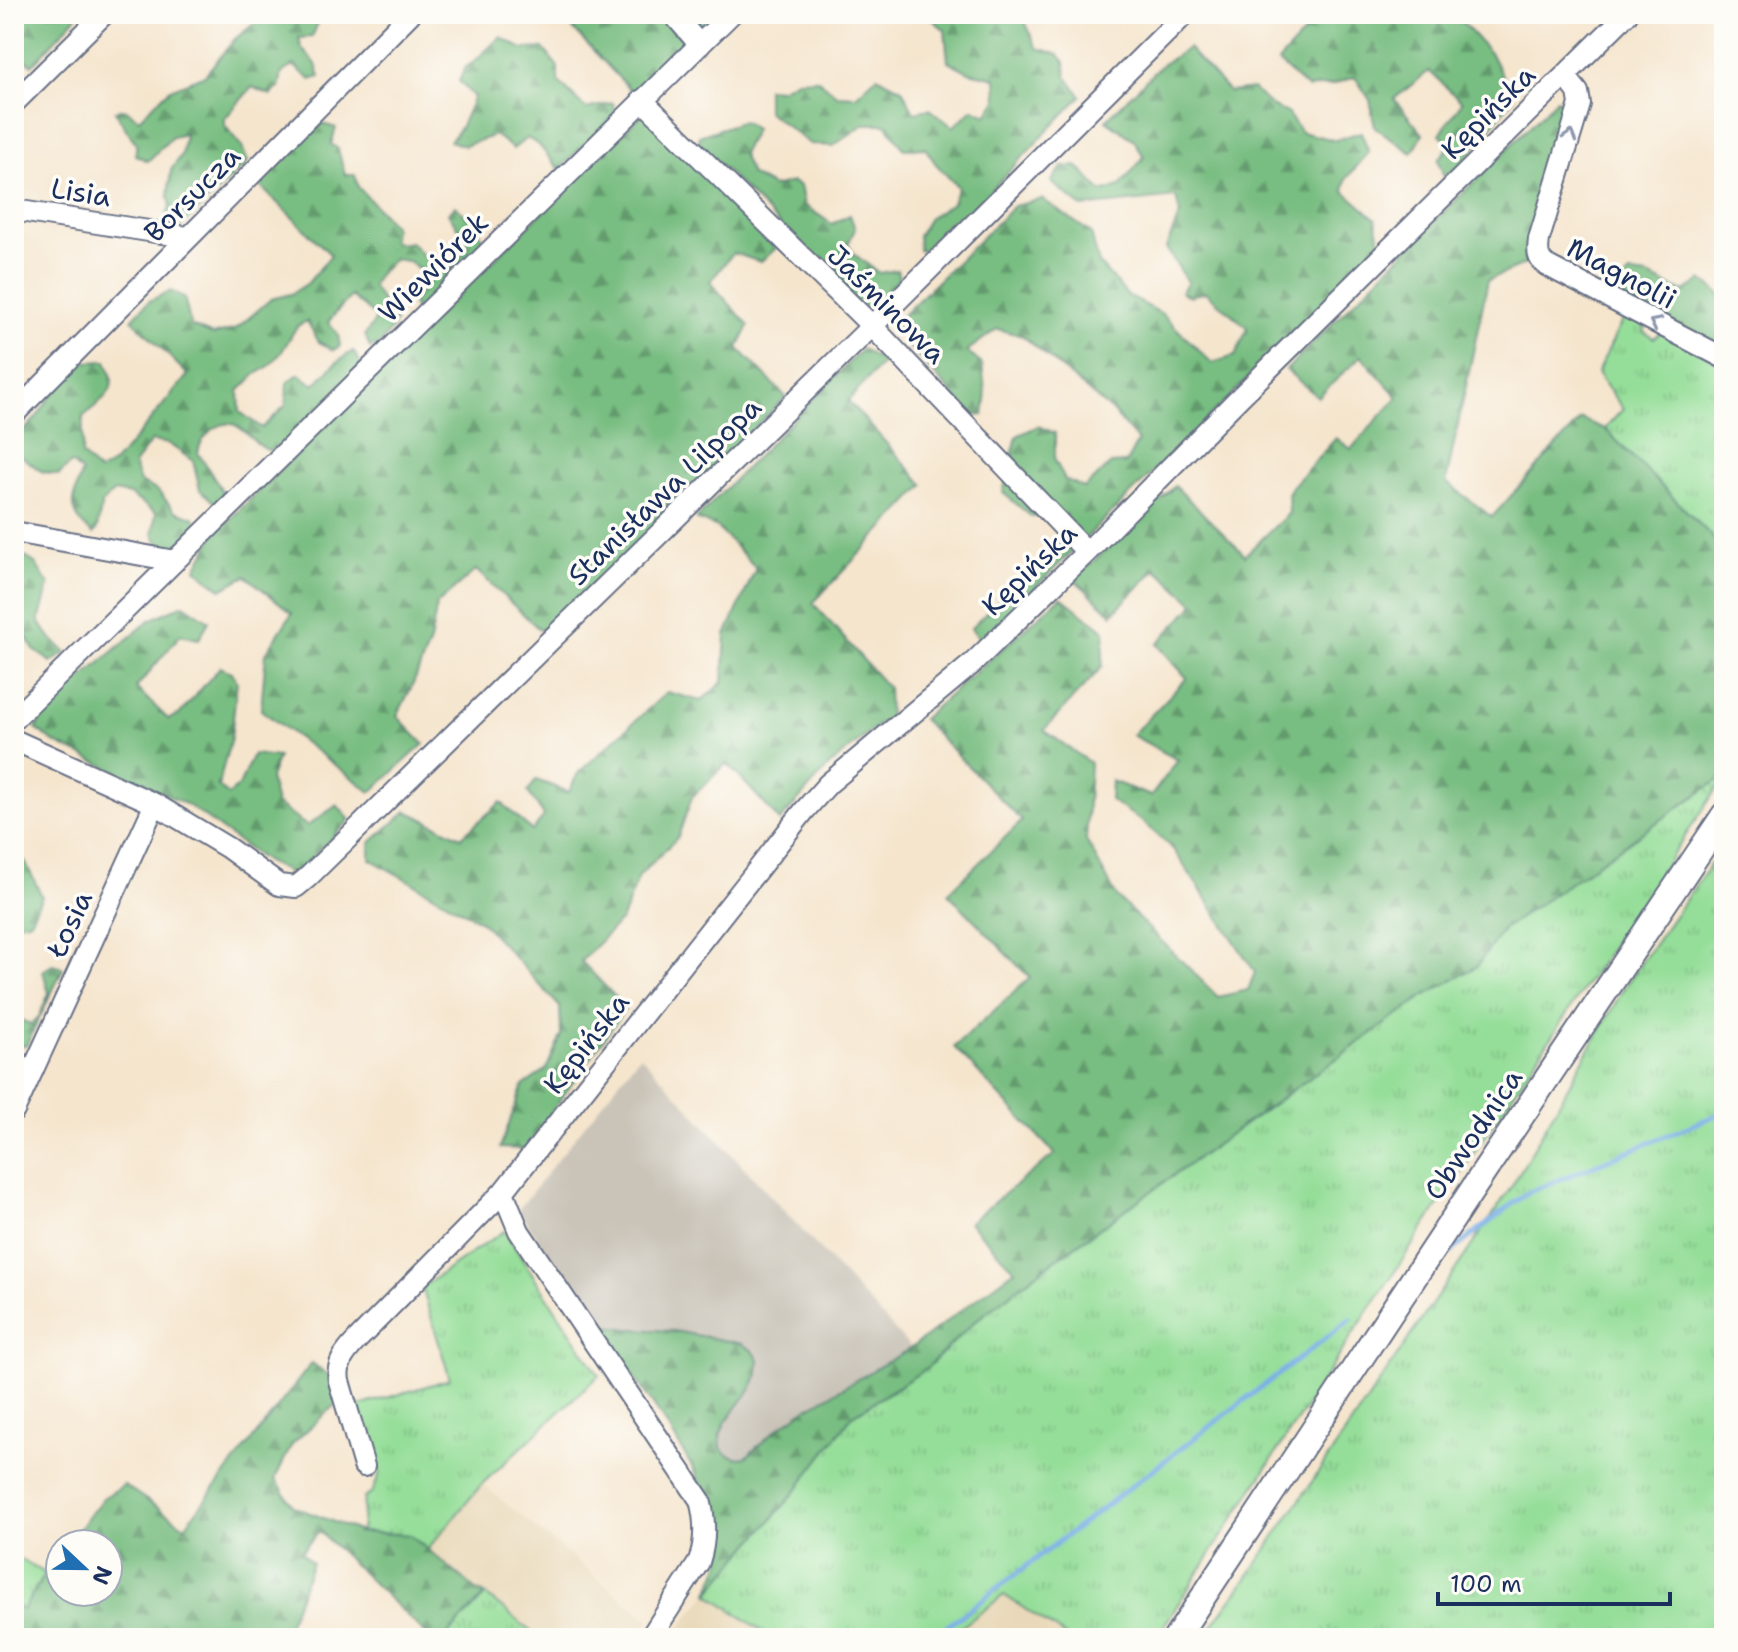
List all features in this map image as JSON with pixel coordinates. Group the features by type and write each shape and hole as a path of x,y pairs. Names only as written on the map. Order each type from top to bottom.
{"main road":[{"name":"Obwodnica","path":"1176,1638 1724,815"}],"street":[{"path":"14,103 104,14"},
{"name":"Borsucza","path":"14,414 410,14"},
{"path":"673,14 700,45"},
{"name":"Wiewiórek","path":"14,719 731,14"},
{"name":"Stanisława Lilpopa","path":"155,804 228,848 279,885 296,887 872,326 1185,14"},
{"name":"Kępińska","path":"364,1466 339,1381 341,1360 503,1192 828,784 973,663 1627,14"},
{"name":"Magnolii","path":"1565,76 1578,92 1580,104 1539,239 1540,260 1724,358"},
{"name":"Jaśminowa","path":"642,100 872,326 1087,552"},
{"name":"Lisia","path":"14,210 187,237"},
{"path":"14,532 175,561"},
{"path":"18,746 155,804"},
{"name":"Łosia","path":"14,1111 155,804"},
{"path":"503,1192 519,1231 700,1500 705,1532 699,1562 650,1638"}],"shaded area":[{"path":"640,1055 911,1348 801,1412 739,1529 518,1210"},
{"path":"482,1484 649,1620 637,1638 539,1638 427,1551"},
{"path":"708,1593 772,1638 697,1638 680,1627"},
{"path":"1004,1595 1068,1638 947,1638"}],"green space":[{"path":"14,14 79,14 32,65 14,49"},
{"path":"266,14 314,14 318,23 312,37 299,38 301,47 316,64 320,77 311,80 293,65 282,73 279,87 271,95 252,87 225,118 225,126 242,147 248,162 182,226 172,229 164,221 171,205 168,196 171,170 182,154 185,134 172,137 148,161 135,155 137,144 115,111 125,109 139,119 170,89 205,75 235,39"},
{"path":"559,14 723,14 638,98"},
{"path":"926,14 1019,14 1037,48 1058,54 1065,62 1066,76 1081,96 930,254 919,250 918,236 929,218 952,203 958,187 925,148 904,149 886,124 864,124 833,146 810,144 767,111 767,88 780,89 797,80 817,79 837,95 856,96 877,76 902,89 914,112 930,109 953,127 973,109 987,115 997,100 996,78 969,72 948,61 945,30"},
{"path":"1291,14 1455,14 1491,54 1514,98 1460,166 1444,177 1438,160 1450,145 1440,134 1462,102 1429,71 1394,99 1423,134 1412,153 1375,127 1370,100 1355,77 1332,85 1307,88 1278,62 1308,29"},
{"path":"500,37 523,49 543,48 558,67 558,81 586,109 613,103 616,114 559,169 538,144 527,138 513,149 495,135 464,146 450,141 461,126 474,97 459,81 465,68"},
{"path":"1188,48 1229,92 1253,89 1271,106 1287,113 1301,132 1335,140 1361,132 1369,152 1346,179 1344,191 1376,219 1381,248 981,641 971,628 1051,549 1066,514 1032,517 1003,493 1017,436 1038,426 1055,433 1055,460 1065,480 1084,488 1111,464 1126,463 1138,441 1114,413 1023,336 997,329 967,351 982,365 986,400 984,415 973,416 907,345 895,323 1014,206 1042,199 1091,233 1099,264 1128,296 1161,313 1212,363 1235,356 1248,328 1205,292 1190,296 1181,292 1188,282 1166,248 1180,214 1176,197 1082,207 1051,182 1062,167 1077,166 1102,192 1120,186 1144,157 1134,140 1106,120 1160,66"},
{"path":"1557,99 1571,110 1528,263 1488,280 1446,482 1492,517 1581,419 1605,429 1724,549 1724,776 1503,929 1477,966 1424,996 1044,1268 975,1321 927,1368 852,1416 792,1496 708,1593 721,1558 719,1532 709,1502 674,1437 596,1324 674,1331 742,1344 753,1351 759,1360 758,1374 720,1435 721,1448 728,1455 746,1457 801,1412 911,1348 1015,1270 969,1222 1055,1154 954,1047 1030,978 948,893 1022,821 922,719 1061,597 1105,631 1102,667 1044,730 1090,763 1086,840 1117,897 1218,997 1248,990 1255,972 1173,849 1143,822 1110,800 1111,781 1151,796 1178,760 1132,735 1187,678 1157,644 1195,604 1156,569 1112,614 1074,579 1175,486 1245,555 1289,513 1288,491 1336,438 1351,449 1398,397 1361,356 1318,397 1286,370"},
{"path":"643,113 776,248 761,262 733,253 710,282 749,326 738,348 786,397 626,554 541,631 476,570 437,604 430,642 397,716 424,744 371,792 261,710 266,653 292,613 246,576 221,589 196,569 214,535"},
{"path":"743,121 755,129 742,154 751,175 773,187 792,182 800,186 804,205 832,224 850,215 855,229 848,244 854,254 879,273 897,270 899,278 872,312 862,306 699,144 699,136"},
{"path":"320,123 336,128 331,144 338,149 345,175 355,175 358,187 394,226 392,241 399,244 410,242 439,271 450,270 469,245 448,213 455,206 472,221 486,242 416,311 412,302 432,279 408,261 394,259 372,286 396,322 381,344 370,348 365,335 377,318 351,296 328,322 338,335 340,346 333,350 319,342 307,321 297,326 281,353 239,391 240,412 262,428 286,405 287,383 299,374 314,385 353,351 363,367 282,446 270,451 229,423 208,433 198,453 225,495 220,503 216,504 200,490 193,461 169,444 151,441 134,465 140,482 158,491 175,511 194,517 199,527 172,548 159,545 153,533 156,513 130,495 114,492 102,503 97,529 93,534 79,520 74,506 82,472 71,463 59,475 41,471 14,451 14,441 54,392 84,362 106,361 111,387 83,417 82,455 99,472 123,453 188,375 132,319 149,301 170,291 184,297 191,326 213,335 236,329 271,299 291,294 308,283 331,255 259,185"},
{"path":"1630,274 1648,276 1684,292 1702,280 1724,297 1724,352 1623,299 1619,283"},
{"path":"1626,313 1646,324 1644,332 1654,338 1662,332 1724,364 1724,549 1605,429 1623,409 1597,373"},
{"path":"862,349 883,362 848,401 924,485 813,603 888,688 889,716 827,768 780,821 727,763 692,797 678,837 639,876 622,919 581,961 626,1008 525,1149 500,1148 523,1086 546,1070 561,1036 560,1007 482,922 370,859 370,843 407,811 461,837 501,802 532,831 544,816 528,792 536,780 569,792 578,773 667,692 701,701 723,682 726,635 756,568 717,527 696,519"},
{"path":"14,550 35,563 49,585 39,621 66,653 51,662 34,650 20,627 14,630"},
{"path":"184,604 209,621 199,639 180,635 136,688 168,719 179,715 220,667 231,672 237,681 231,738 218,786 228,795 239,786 253,754 278,757 270,778 276,804 307,826 337,805 350,820 294,875 266,862 188,805 55,743 36,729 46,709 150,620"},
{"path":"1724,776 1359,1325 1156,1638 1068,1638 1004,1595 947,1638 772,1638 708,1593 791,1496 852,1416 927,1368 975,1321 1044,1268 1424,996 1477,966 1503,929"},
{"path":"1724,845 1724,1638 1203,1638 1245,1581 1512,1186 1625,986"},
{"path":"14,853 24,860 42,896 30,921 14,923"},
{"path":"54,964 63,969 26,1046 14,1045 14,1017 31,1024 39,1017 49,993 43,971"},
{"path":"504,1231 599,1375 482,1484 427,1550 410,1535 361,1532 364,1498 372,1493 380,1473 370,1454 356,1407 450,1379 422,1287"},
{"path":"312,1363 329,1376 337,1403 292,1444 275,1479 294,1507 361,1532 410,1535 484,1596 445,1638 430,1638 319,1531 301,1552 312,1563 283,1638 14,1638 14,1605 23,1610 44,1575 44,1608 124,1608 124,1528 80,1528 103,1498 124,1485 185,1526"},
{"path":"14,1556 44,1575 23,1610 14,1605"},
{"path":"482,1592 539,1638 445,1638 484,1597"}],"waterway":[{"path":"688,14 698,25"},
{"path":"1447,1255 1527,1193 1724,1112"},
{"path":"932,1638 1351,1319"},
{"path":"672,1638 678,1631"}]}
